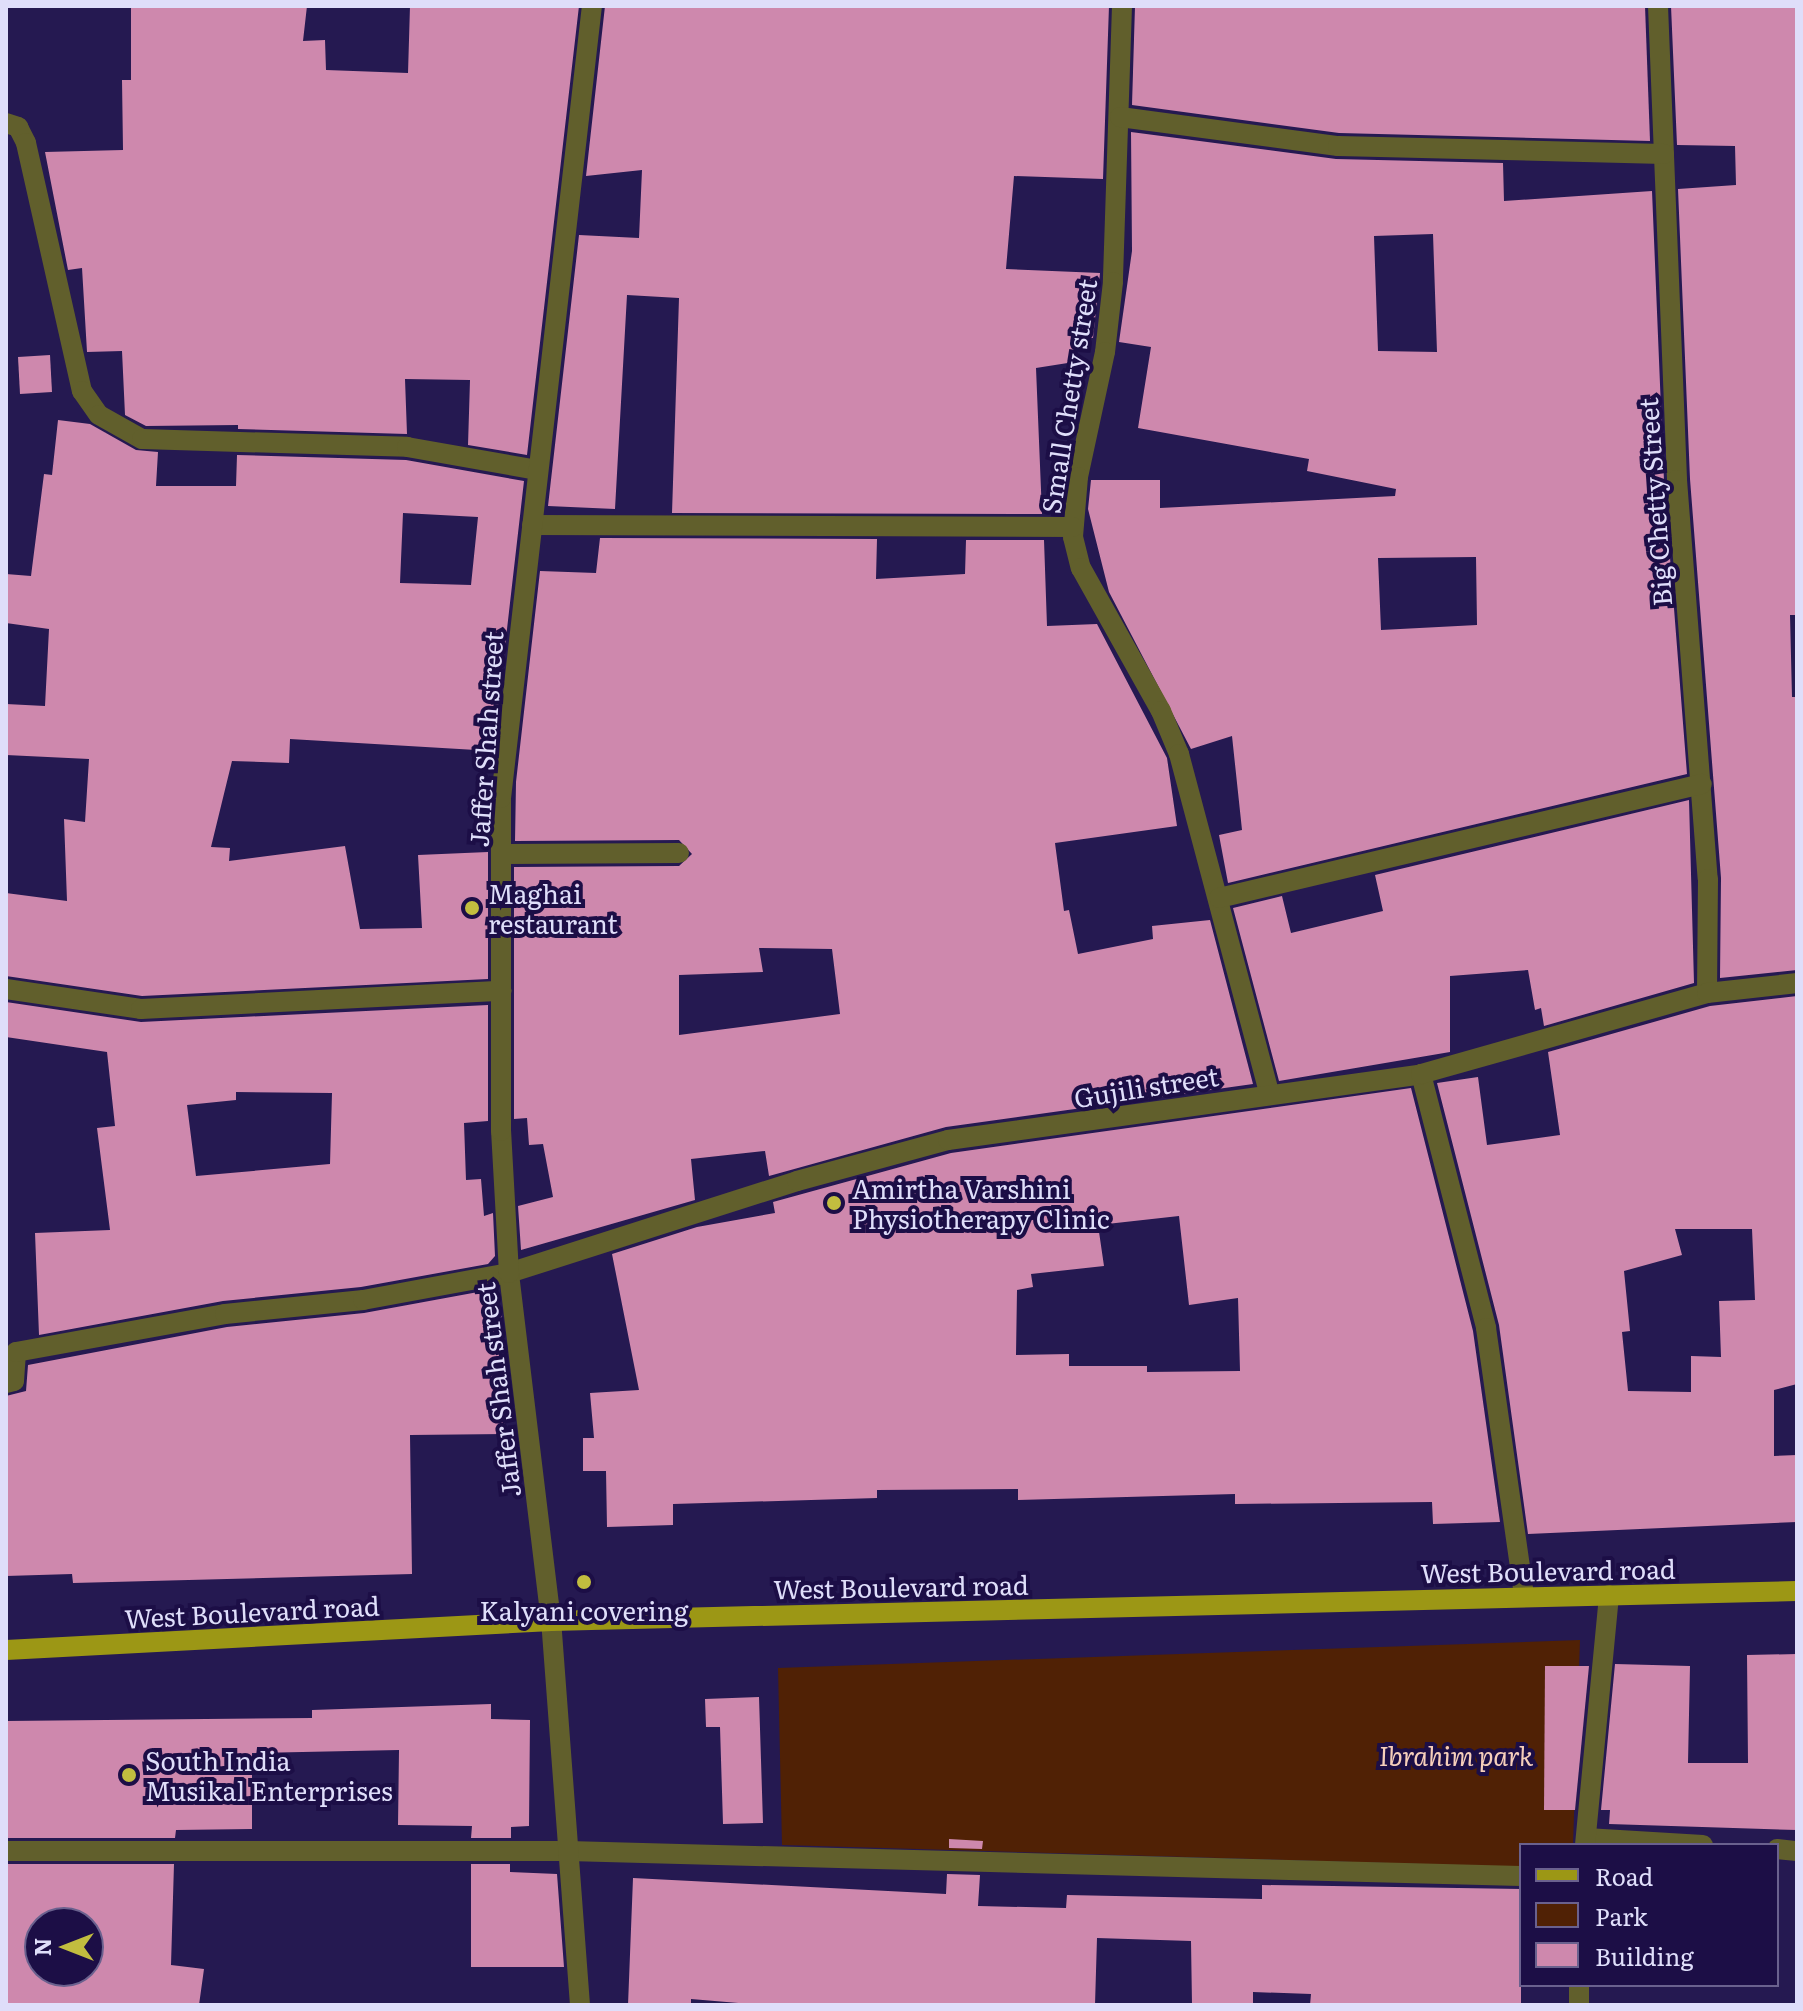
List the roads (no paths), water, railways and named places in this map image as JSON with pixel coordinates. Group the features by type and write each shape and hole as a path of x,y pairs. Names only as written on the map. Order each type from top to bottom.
{"main road":[{"name":"West Boulevard road","path":"6,1650 551,1621 1797,1591"}],"street":[{"name":"Jaffer Shah street","path":"580,2005 551,1621 509,1273 501,1131 501,798 592,6"},
{"name":"Small Chetty street","path":"1122,6 1120,117 1105,352 1078,477 1073,527 1081,568 1173,740 1219,898 1269,1093"},
{"name":"Big Chetty Street","path":"1658,6 1677,480 1702,784 1707,993"},
{"path":"1120,117 1338,146 1664,154"},
{"path":"6,123 18,127 26,143 82,391 99,415 142,439 407,447 538,470"},
{"path":"532,525 1073,527"},
{"path":"1219,898 1702,784"},
{"path":"501,854 679,853"},
{"name":"Gujili street","path":"6,1383 14,1381 16,1352 225,1314 363,1300 509,1273 797,1181 948,1140 1421,1074 1707,993 1797,983"},
{"path":"6,989 141,1009 502,991"},
{"path":"1421,1074 1486,1328 1524,1596"},
{"path":"1609,1595 1586,1842 1625,1843"},
{"path":"6,1851 568,1851 1519,1876"}],"place":[{"name":"Maghai restaurant","path":"472,908"},
{"name":"Amirtha Varshini Physiotherapy Clinic","path":"834,1203"},
{"name":"Kalyani covering","path":"584,1582"},
{"name":"South India Musikal Enterprises","path":"129,1775"}],"park label":[{"name":"Ibrahim park","path":"1456,1755"}]}
